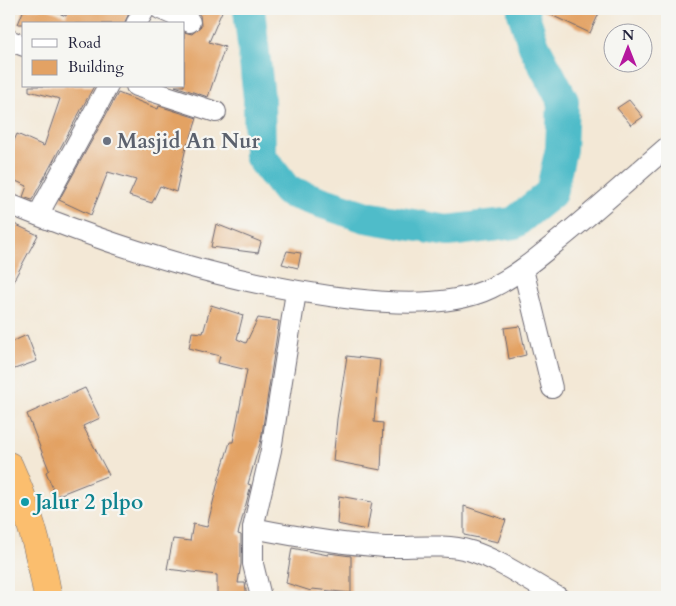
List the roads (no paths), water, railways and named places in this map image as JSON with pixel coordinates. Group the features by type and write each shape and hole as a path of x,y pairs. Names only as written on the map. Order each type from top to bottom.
{"highway":[{"path":"9,466 23,496 35,537 48,597"},
{"path":"9,511 20,541 31,597"}],"street":[{"path":"137,22 145,9"},
{"path":"160,9 190,22"},
{"path":"9,40 22,45"},
{"path":"38,215 107,88"},
{"path":"142,88 216,112"},
{"path":"9,204 170,261 225,277 296,292 414,304 450,299 490,289 523,269 610,198 667,147"},
{"path":"523,269 552,388"},
{"path":"261,597 253,564 253,528 271,450 296,292"},
{"path":"253,528 332,543 387,547 452,546 498,563 558,597"}],"waterway":[{"path":"249,9 259,98 260,156 287,191 366,217 448,231 514,223 551,193 561,149 563,101 534,46 523,9"}],"place":[{"name":"Masjid An Nur","path":"107,141"},
{"name":"Jalur 2 plpo","path":"25,502"}]}
